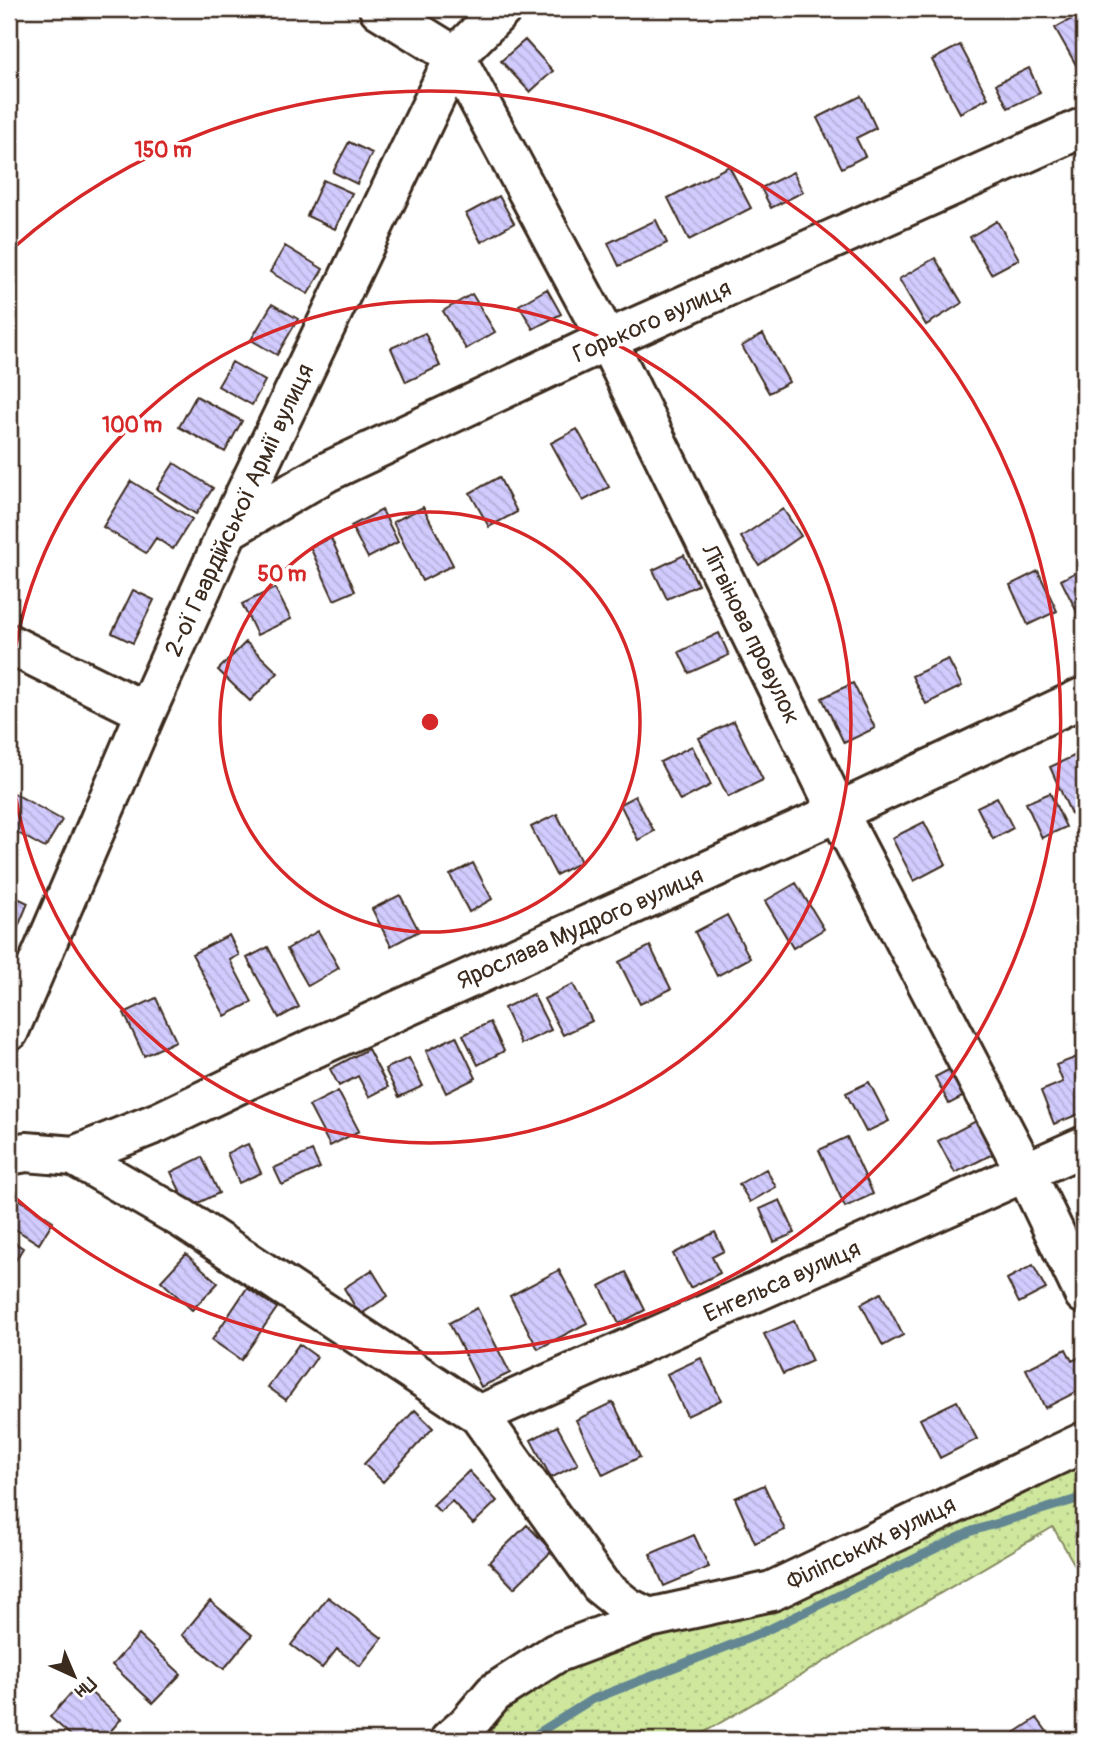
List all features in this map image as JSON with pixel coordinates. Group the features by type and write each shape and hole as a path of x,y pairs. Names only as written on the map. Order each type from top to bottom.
{"street":[{"path":"379,9 455,56"},
{"name":"2-ої Гвардійської Армії вулиця","path":"9,1031 146,712 228,530 455,56 502,9"},
{"name":"Літвінова провулок","path":"455,56 607,340 838,812 1026,1173 1084,1294"},
{"name":"Горького вулиця","path":"228,530 327,472 607,340 1084,127"},
{"path":"9,644 146,712"},
{"name":"Ярослава Мудрого вулиця","path":"74,1156 159,1122 299,1055 838,812 1084,697"},
{"name":"Енгельса вулиця","path":"479,1415 1084,1146"},
{"name":"Ярослава Мудрого вулиця","path":"9,1156 26,1152 74,1156 183,1219 479,1415 601,1586 627,1607 649,1618"},
{"name":"Філіпських вулиця","path":"450,1740 467,1725 494,1693 556,1653 649,1618 772,1591 1084,1442"}],"green space":[{"path":"1084,1442 1084,1581 1053,1527 691,1740 450,1740 494,1693 772,1591"}],"building":[{"path":"1084,12 1084,67 1079,70 1055,28"},
{"path":"525,40 553,71 530,92 501,61"},
{"path":"960,45 988,98 960,113 932,60"},
{"path":"1029,68 1040,93 1008,108 996,84"},
{"path":"861,96 876,128 856,138 865,156 842,168 817,118"},
{"path":"349,142 372,153 357,184 333,172"},
{"path":"729,166 751,208 689,240 668,198"},
{"path":"793,172 803,192 771,208 761,188"},
{"path":"323,180 352,193 335,229 307,216"},
{"path":"499,196 514,223 481,242 466,214"},
{"path":"656,220 667,243 619,266 608,243"},
{"path":"997,221 1019,259 991,274 970,237"},
{"path":"285,246 323,269 308,294 270,272"},
{"path":"935,258 962,303 926,325 899,279"},
{"path":"547,289 561,314 533,329 519,305"},
{"path":"472,294 495,332 466,349 443,311"},
{"path":"272,304 298,319 277,355 251,340"},
{"path":"425,333 440,366 406,382 391,348"},
{"path":"763,334 789,382 769,393 742,346"},
{"path":"232,362 265,381 252,405 218,386"},
{"path":"196,396 242,421 225,452 179,427"},
{"path":"577,429 609,487 583,501 551,443"},
{"path":"174,463 213,488 196,514 157,489"},
{"path":"499,477 517,512 489,527 470,493"},
{"path":"131,481 192,519 173,549 156,538 146,553 103,527"},
{"path":"423,507 453,565 422,581 393,522"},
{"path":"783,509 801,536 759,565 741,537"},
{"path":"382,510 398,542 368,558 351,526"},
{"path":"9,524 18,529 9,550"},
{"path":"331,538 355,591 334,600 310,547"},
{"path":"684,555 698,585 667,599 653,570"},
{"path":"1084,568 1084,626 1061,580"},
{"path":"1038,571 1057,611 1028,625 1010,585"},
{"path":"275,588 291,619 257,635 242,604"},
{"path":"133,590 154,600 133,643 112,633"},
{"path":"719,633 729,655 689,673 679,652"},
{"path":"246,642 278,673 250,701 218,670"},
{"path":"948,659 962,686 926,704 912,676"},
{"path":"853,683 875,728 844,743 822,698"},
{"path":"734,721 763,780 728,797 699,738"},
{"path":"692,746 711,785 680,801 660,762"},
{"path":"1076,755 1084,773 1084,808 1071,814 1050,767"},
{"path":"12,792 62,820 45,848 9,828 9,798"},
{"path":"1050,793 1066,827 1042,838 1026,803"},
{"path":"635,796 654,831 638,840 620,804"},
{"path":"997,797 1013,828 993,839 977,807"},
{"path":"557,814 581,862 556,875 531,827"},
{"path":"924,822 946,864 914,881 892,838"},
{"path":"473,863 492,899 469,912 450,875"},
{"path":"796,883 824,929 793,948 765,901"},
{"path":"9,894 28,903 11,944 9,943"},
{"path":"400,895 419,931 391,946 372,909"},
{"path":"727,915 750,958 717,976 695,932"},
{"path":"318,931 339,968 308,986 287,949"},
{"path":"229,935 239,955 230,960 252,1002 225,1016 192,954"},
{"path":"650,946 671,989 640,1004 619,962"},
{"path":"268,947 299,1007 279,1018 247,958"},
{"path":"573,984 592,1021 563,1035 544,999"},
{"path":"533,994 551,1030 521,1044 504,1008"},
{"path":"156,998 176,1041 144,1056 124,1013"},
{"path":"490,1022 504,1051 478,1065 463,1035"},
{"path":"456,1036 476,1078 446,1093 426,1051"},
{"path":"368,1049 388,1087 369,1097 358,1076 339,1086 330,1069"},
{"path":"1077,1057 1084,1074 1084,1112 1054,1124 1041,1091 1063,1082 1056,1065"},
{"path":"409,1058 423,1086 399,1097 385,1069"},
{"path":"954,1067 968,1094 949,1104 935,1077"},
{"path":"869,1082 889,1121 866,1132 846,1093"},
{"path":"338,1091 359,1131 330,1146 309,1106"},
{"path":"976,1121 993,1154 955,1173 938,1141"},
{"path":"847,1137 873,1194 845,1207 819,1150"},
{"path":"248,1144 261,1173 239,1183 227,1153"},
{"path":"312,1151 320,1168 282,1185 274,1168"},
{"path":"202,1157 219,1193 188,1208 171,1172"},
{"path":"766,1169 776,1187 750,1202 739,1184"},
{"path":"9,1193 53,1221 39,1244 9,1225"},
{"path":"780,1200 795,1233 774,1242 760,1209"},
{"path":"715,1232 724,1251 712,1257 720,1273 690,1288 673,1254"},
{"path":"9,1239 23,1248 9,1271"},
{"path":"186,1254 218,1283 192,1310 161,1281"},
{"path":"1033,1265 1046,1289 1019,1303 1007,1279"},
{"path":"372,1270 388,1296 360,1315 344,1288"},
{"path":"559,1270 587,1323 538,1349 510,1296"},
{"path":"626,1272 645,1310 619,1324 600,1286"},
{"path":"247,1288 277,1308 241,1360 212,1340"},
{"path":"881,1293 903,1335 883,1346 861,1304"},
{"path":"477,1308 510,1373 481,1387 449,1323"},
{"path":"794,1321 812,1361 783,1374 764,1334"},
{"path":"299,1344 317,1357 286,1400 268,1387"},
{"path":"1066,1349 1072,1361 1084,1355 1084,1388 1045,1408 1026,1369"},
{"path":"701,1358 721,1400 687,1416 667,1374"},
{"path":"957,1401 977,1439 940,1458 920,1419"},
{"path":"613,1402 640,1457 603,1475 576,1420"},
{"path":"415,1410 433,1428 383,1482 364,1464"},
{"path":"557,1426 578,1464 551,1478 531,1440"},
{"path":"469,1471 497,1501 473,1524 452,1501 440,1512 433,1505"},
{"path":"764,1485 785,1530 755,1543 735,1498"},
{"path":"527,1525 552,1551 514,1588 489,1562"},
{"path":"694,1535 709,1567 664,1586 650,1554"},
{"path":"328,1597 382,1638 360,1666 337,1649 322,1668 291,1645"},
{"path":"210,1601 252,1635 224,1669 182,1635"},
{"path":"139,1635 181,1674 153,1703 112,1665"},
{"path":"80,1683 121,1719 103,1740 76,1740 50,1717"},
{"path":"1037,1718 1053,1740 1004,1740"}],"waterway":[{"path":"527,1740 591,1700 759,1634 972,1531 1084,1497"}]}
